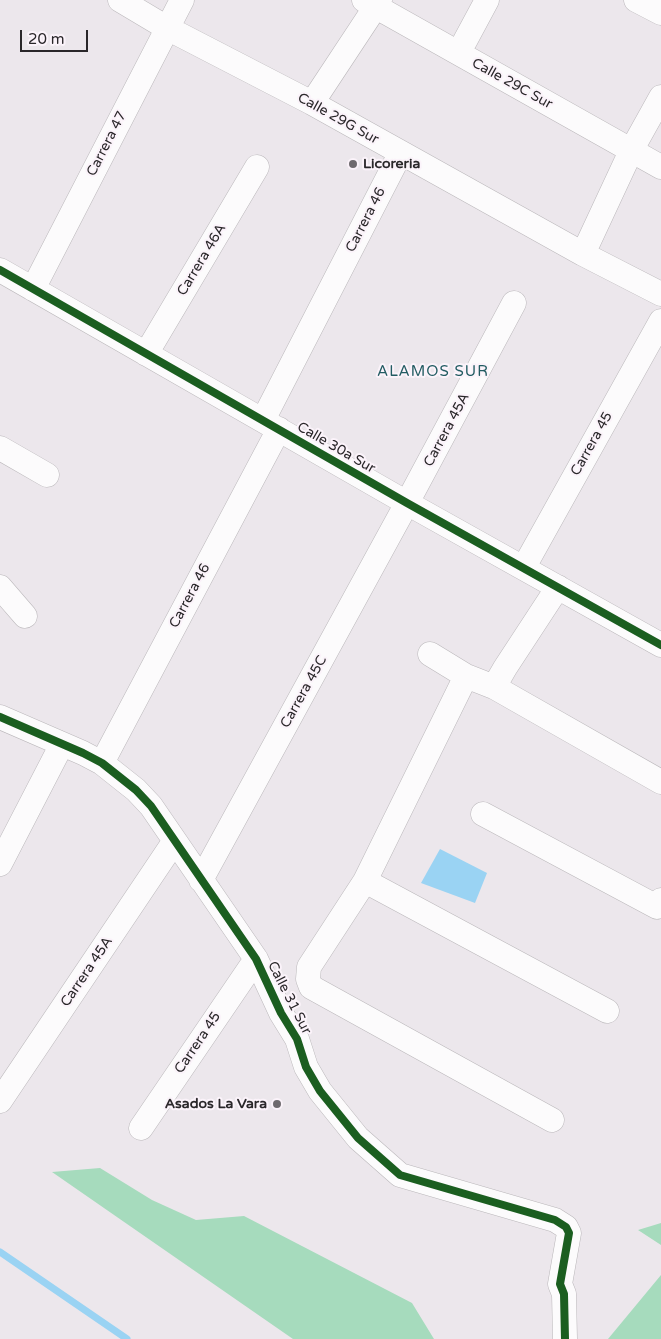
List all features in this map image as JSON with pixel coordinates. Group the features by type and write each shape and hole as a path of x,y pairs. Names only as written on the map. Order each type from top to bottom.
{"street":[{"name":"Calle 29G Sur","path":"120,0 167,28 312,104 583,254 661,294"},
{"name":"Carrera 47","path":"33,289 182,0"},
{"path":"465,41 487,0"},
{"path":"636,0 661,14"},
{"path":"312,104 373,2"},
{"name":"Calle 29C Sur","path":"373,2 661,167"},
{"path":"583,254 631,151 661,97"},
{"name":"Carrera 46","path":"102,763 271,424 400,154"},
{"name":"Carrera 46A","path":"146,354 257,167"},
{"name":"Calle 30a Sur","path":"0,270 408,503 660,642"},
{"name":"Carrera 45A","path":"408,503 514,303"},
{"name":"Carrera 45","path":"524,567 661,321"},
{"path":"0,448 47,475"},
{"name":"Carrera 45C","path":"201,880 408,503"},
{"path":"0,587 25,616"},
{"path":"494,687 558,587"},
{"path":"430,654 466,676 494,687 661,782"},
{"path":"466,676 365,881 309,967 308,978 311,987 552,1120"},
{"name":"Calle 31 Sur","path":"0,717 102,763 136,790 151,806 256,959 281,1013 297,1039 306,1067 320,1091 358,1138 400,1174 555,1220 566,1227 569,1233 560,1284 564,1294 565,1339"},
{"path":"0,864 62,744"},
{"path":"483,814 657,907 661,900"},
{"name":"Carrera 45A","path":"0,1101 174,842"},
{"path":"365,881 606,1010"},
{"name":"Carrera 45","path":"141,1128 256,959"}],"green space":[{"path":"100,1168 152,1200 196,1220 244,1216 412,1303 434,1339 293,1339 52,1172"},
{"path":"661,1223 661,1245 638,1230"},
{"path":"661,1275 661,1339 608,1339"}],"water":[{"path":"440,849 487,873 475,903 421,883"}],"waterway":[{"path":"0,1252 127,1339"}],"cycle path":[{"path":"0,270 407,503 661,645"},
{"path":"0,717 102,763 136,790 151,806 256,959 281,1013 297,1039 306,1067 320,1091 358,1138 400,1175 555,1220 566,1227 569,1233 560,1284 564,1294 565,1339"}],"place":[{"name":"Licoreria","path":"353,164"},
{"name":"Asados La Vara","path":"277,1104"}],"district":[{"name":"ALAMOS SUR","path":"433,372"}]}
